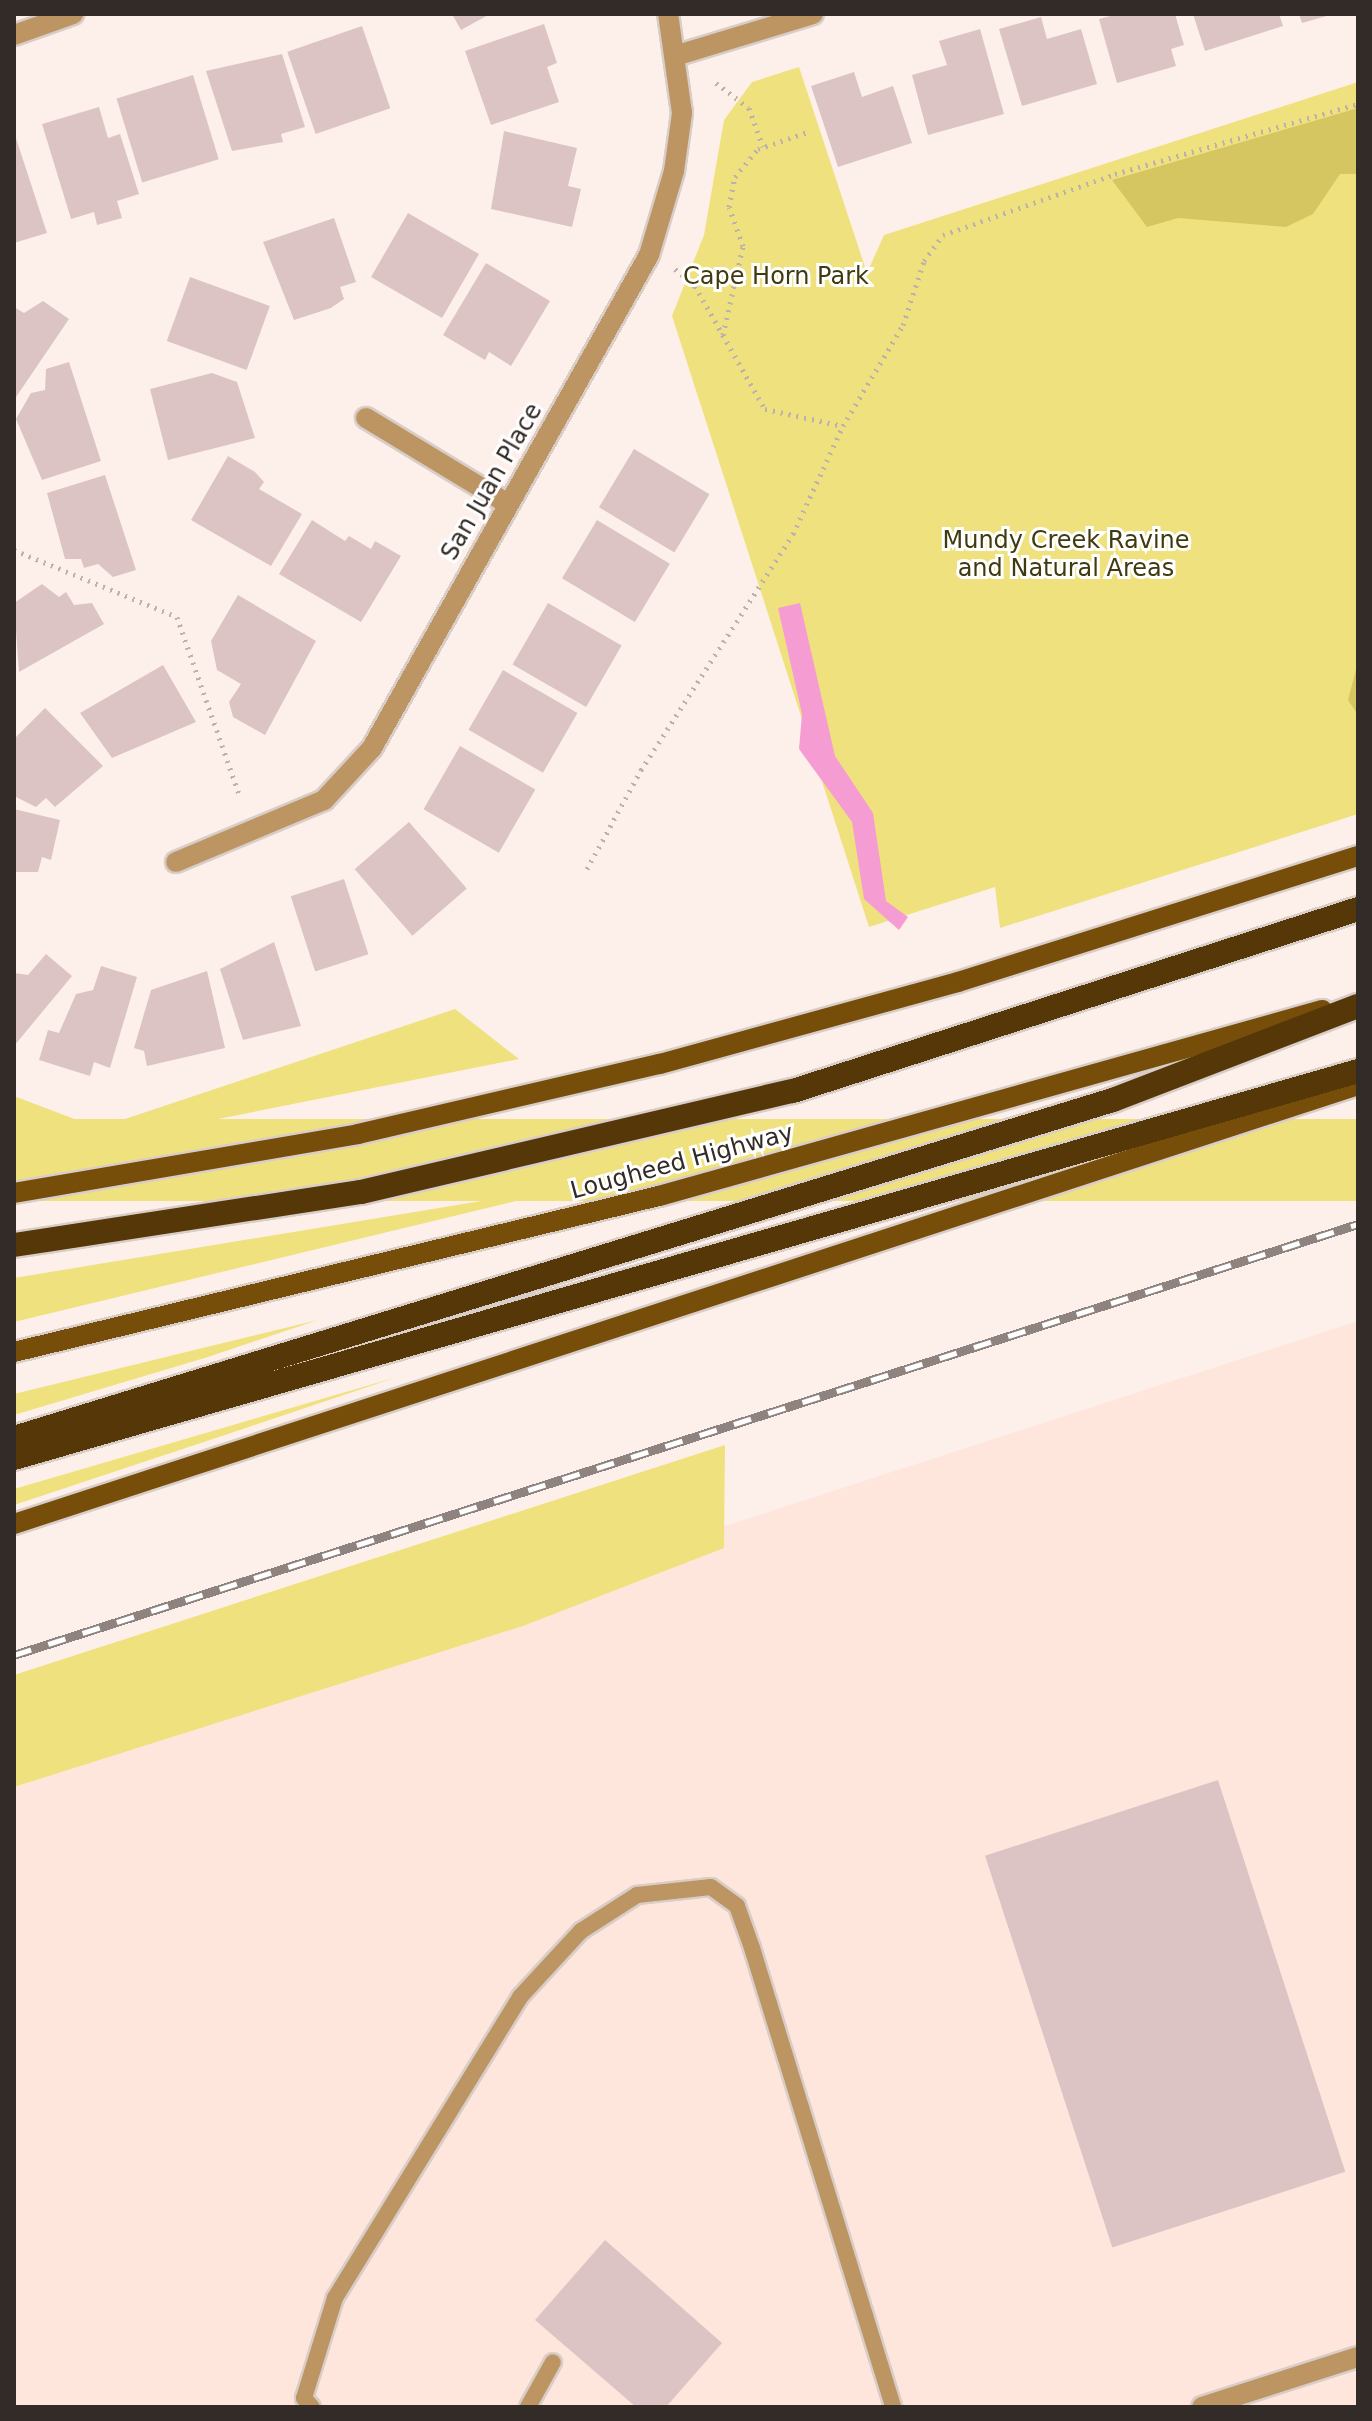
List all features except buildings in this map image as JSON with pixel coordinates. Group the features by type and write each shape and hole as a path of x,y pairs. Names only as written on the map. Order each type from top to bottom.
{"highway":[{"path":"14,1245 361,1192 793,1091 1358,909"},
{"path":"14,1438 1101,1104 1358,1003"},
{"path":"14,1458 1358,1071"}],"main road":[{"path":"14,1193 358,1134 660,1064 958,982 1358,856"},
{"name":"Lougheed Highway","path":"14,1352 659,1196 1358,1003"},
{"path":"14,1524 1358,1085"}],"street":[{"path":"14,35 73,14"},
{"name":"San Juan Place","path":"176,862 324,800 372,748 649,255 674,171 678,55 668,14"},
{"path":"678,55 813,14"},
{"path":"366,418 508,504"},
{"path":"1202,2407 1358,2357"}],"lane":[{"path":"312,2407 304,2398 335,2298 520,1997 581,1931 637,1895 711,1887 737,1906 752,1948 893,2407"},
{"path":"528,2407 553,2362"}],"path":[{"path":"716,83 749,108 763,147"},
{"path":"587,869 664,732 793,534 843,426 903,325 924,261 943,235 1115,174 1358,104"},
{"path":"723,335 743,246 729,207 731,187 743,162 763,147 808,132"},
{"path":"675,269 695,286 765,409 843,426"},
{"path":"14,550 177,617 240,797"}],"shaded area":[{"path":"1358,108 1358,174 1340,174 1313,214 1286,227 1178,218 1147,227 1112,180"},
{"path":"800,603 835,756 873,813 886,901 908,917 899,930 864,899 852,822 799,749 802,714 778,608"},
{"path":"1358,662 1358,715 1348,700"},
{"path":"1358,1321 1358,2407 14,2407 14,1756"}],"green space":[{"name":"Mundy Creek Ravine and Natural Areas","path":"799,67 867,273 884,235 1358,82 1358,814 1000,928 995,887 869,927 672,316 704,235 724,120 752,82"},
{"path":"455,1009 519,1059 98,1143 14,1153 14,1096 98,1128"},
{"path":"14,1119 1358,1119 1358,1201 14,1201"},
{"path":"517,1195 516,1201 14,1322 14,1278"},
{"path":"318,1320 208,1357 14,1415 14,1394"},
{"path":"397,1377 228,1434 14,1505 14,1489"},
{"path":"725,1445 724,1548 523,1626 14,1787 14,1675"}],"railway":[{"path":"14,1655 1358,1224"}],"park label":[{"name":"Cape Horn Park","path":"776,277"}]}
